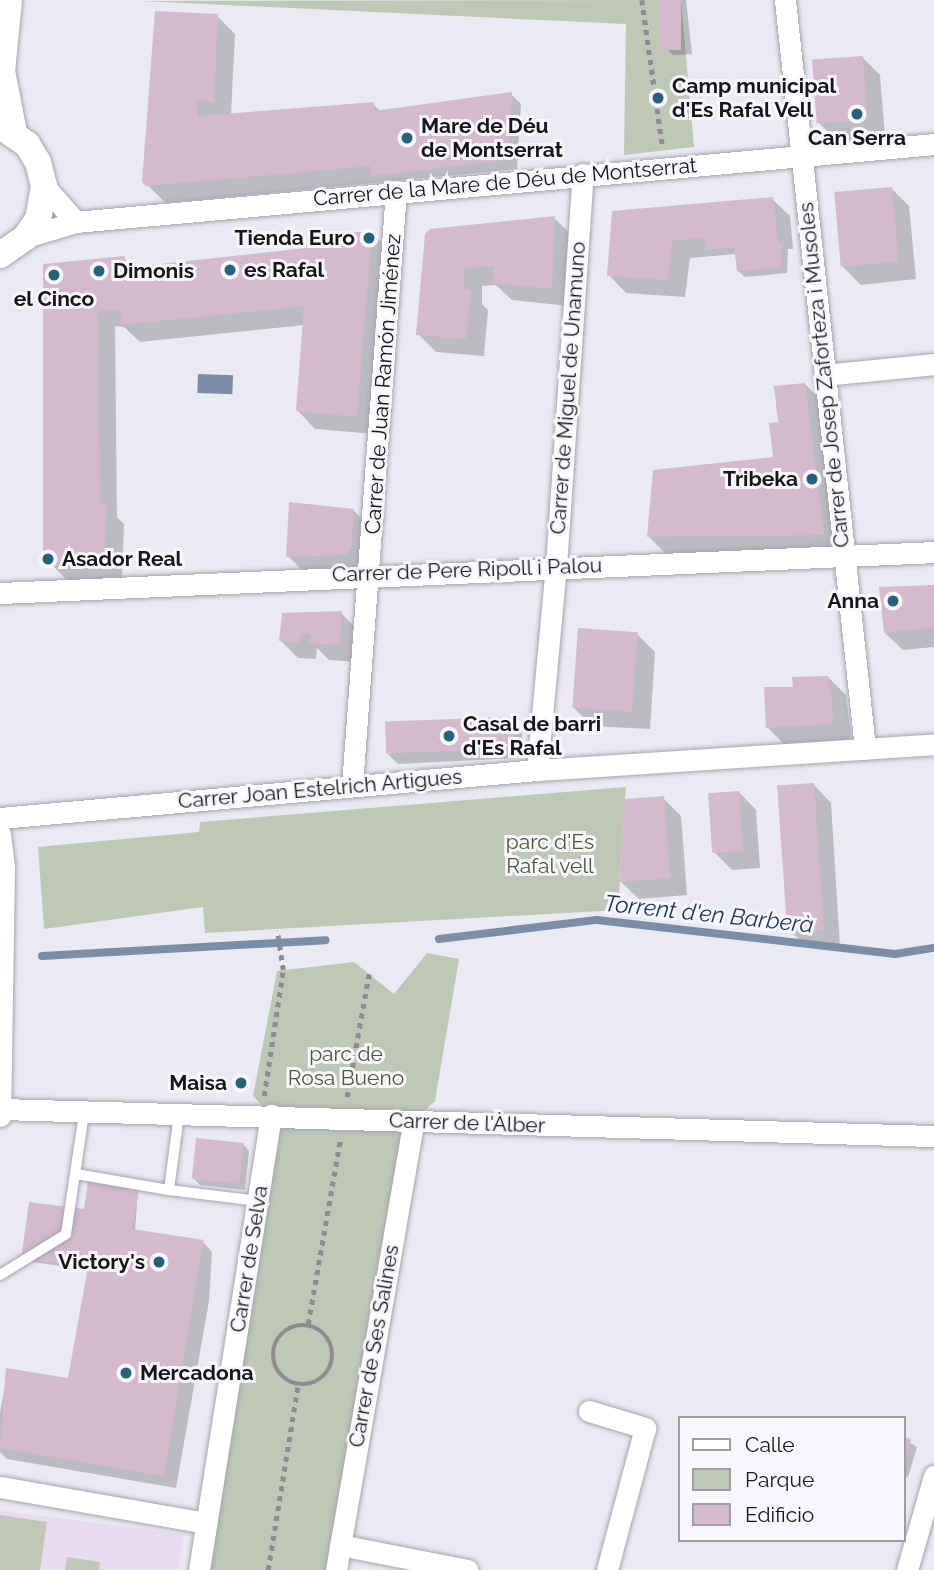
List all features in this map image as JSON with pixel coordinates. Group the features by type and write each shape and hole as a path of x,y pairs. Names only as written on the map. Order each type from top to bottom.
{"street":[{"path":"0,257 26,237 38,219 44,186 38,162 7,130 1,72 9,0"},
{"name":"Carrer de Josep Zaforteza i Musoles","path":"785,0 865,749"},
{"name":"Carrer de la Mare de Déu de Montserrat","path":"26,237 76,222 934,144"},
{"name":"Carrer de Miguel de Unamuno","path":"537,770 556,566 583,174"},
{"path":"44,186 76,222"},
{"name":"Carrer de Juan Ramón Jiménez","path":"352,786 371,574 396,191"},
{"path":"824,375 934,365"},
{"name":"Carrer de Pere Ripoll i Palou","path":"0,593 371,574 934,552"},
{"name":"Carrer Joan Estelrich Artigues","path":"0,818 537,770 934,744"},
{"path":"0,834 1,1112"},
{"name":"Carrer de l'Àlber","path":"1,1112 266,1114 413,1122 934,1136"},
{"name":"Carrer de Selva","path":"199,1570 258,1201 266,1114"},
{"name":"Carrer de Ses Salines","path":"336,1570 413,1122"},
{"path":"589,1412 645,1428 607,1570"},
{"path":"907,1570 934,1476"},
{"path":"0,1488 206,1524"},
{"path":"340,1545 468,1570"}],"lane":[{"path":"0,1275 66,1234 84,1113"},
{"path":"169,1190 179,1114"},
{"path":"76,1174 169,1190 258,1201"}],"path":[{"path":"642,0 666,167"},
{"path":"266,1114 283,970 278,930"},
{"path":"308,1324 369,974"},
{"path":"308,1324 326,1334 332,1364 319,1381 298,1385 281,1376 273,1349 289,1328 308,1324"},
{"path":"268,1570 298,1385"}],"shaded area":[{"path":"0,1511 184,1534 178,1570 0,1570"}],"green space":[{"name":"Camp municipal d'Es Rafal Vell","path":"681,0 694,147 624,155 626,24 142,1"},
{"name":"parc d'Es Rafal vell","path":"626,787 618,910 205,933 203,907 44,929 38,847 199,832 200,822"},
{"name":"parc de Rosa Bueno","path":"427,953 459,959 435,1101 413,1122 336,1570 199,1570 271,1115 253,1096 277,971 354,962 394,994"},
{"path":"0,1515 47,1522 40,1570 0,1570"},
{"path":"67,1557 100,1562 99,1570 65,1570"}],"water":[{"path":"198,374 233,375 232,394 197,393"}],"building":[{"path":"660,0 681,0 681,50 660,50"},
{"path":"155,11 218,14 214,102 196,100 198,116 374,102 374,111 512,92 508,160 370,176 371,166 146,186 142,182"},
{"path":"863,56 867,120 817,123 812,60"},
{"path":"892,187 899,262 841,267 834,192"},
{"path":"773,197 778,243 782,242 781,267 737,271 734,247 706,250 705,238 672,241 668,280 607,276 612,211"},
{"path":"555,216 552,289 492,283 494,266 465,268 464,290 471,291 466,339 416,335 425,234 430,229"},
{"path":"372,231 357,417 296,411 304,306 120,325 121,311 98,309 100,505 107,505 104,560 47,563 43,558 43,264 125,256 124,268 306,248 308,236"},
{"path":"805,383 824,535 647,537 653,470 773,457 769,423 778,422 774,386"},
{"path":"289,502 354,509 351,548 345,555 286,557"},
{"path":"934,585 934,627 884,633 879,587"},
{"path":"342,611 340,645 309,643 310,634 300,633 299,643 279,641 282,613"},
{"path":"578,628 638,632 632,712 572,708"},
{"path":"828,676 834,718 830,724 766,728 764,687 793,687 792,677"},
{"name":"Casal de barri d'Es Rafal","path":"513,717 514,749 386,753 385,721"},
{"path":"814,783 824,930 787,932 777,786"},
{"path":"739,791 743,851 712,853 708,793"},
{"path":"664,796 670,878 620,882 625,799"},
{"path":"196,1138 244,1143 239,1184 192,1179"},
{"name":"Mercadona","path":"88,1181 139,1189 132,1229 204,1240 164,1476 0,1448 6,1368 68,1378 88,1267 21,1259 29,1202 84,1209"},
{"path":"906,1438 911,1439 906,1458"}],"waterway":[{"name":"Torrent d'en Barberà","path":"439,939 597,920 895,954 934,948"},
{"name":"Torrent d'en Barberà","path":"42,956 326,940"}],"place":[{"name":"Camp municipal d'Es Rafal Vell","path":"658,98"},
{"name":"Can Serra","path":"857,114"},
{"name":"Mare de Déu de Montserrat","path":"407,138"},
{"name":"Tienda Euro","path":"369,238"},
{"name":"es Rafal","path":"230,270"},
{"name":"Dimonis","path":"99,271"},
{"name":"el Cinco","path":"54,275"},
{"name":"Tribeka","path":"812,479"},
{"name":"Asador Real","path":"48,559"},
{"name":"Anna","path":"893,601"},
{"name":"Casal de barri d'Es Rafal","path":"449,736"},
{"name":"Maisa","path":"241,1083"},
{"name":"Victory's","path":"159,1262"},
{"name":"Mercadona","path":"126,1373"}]}
